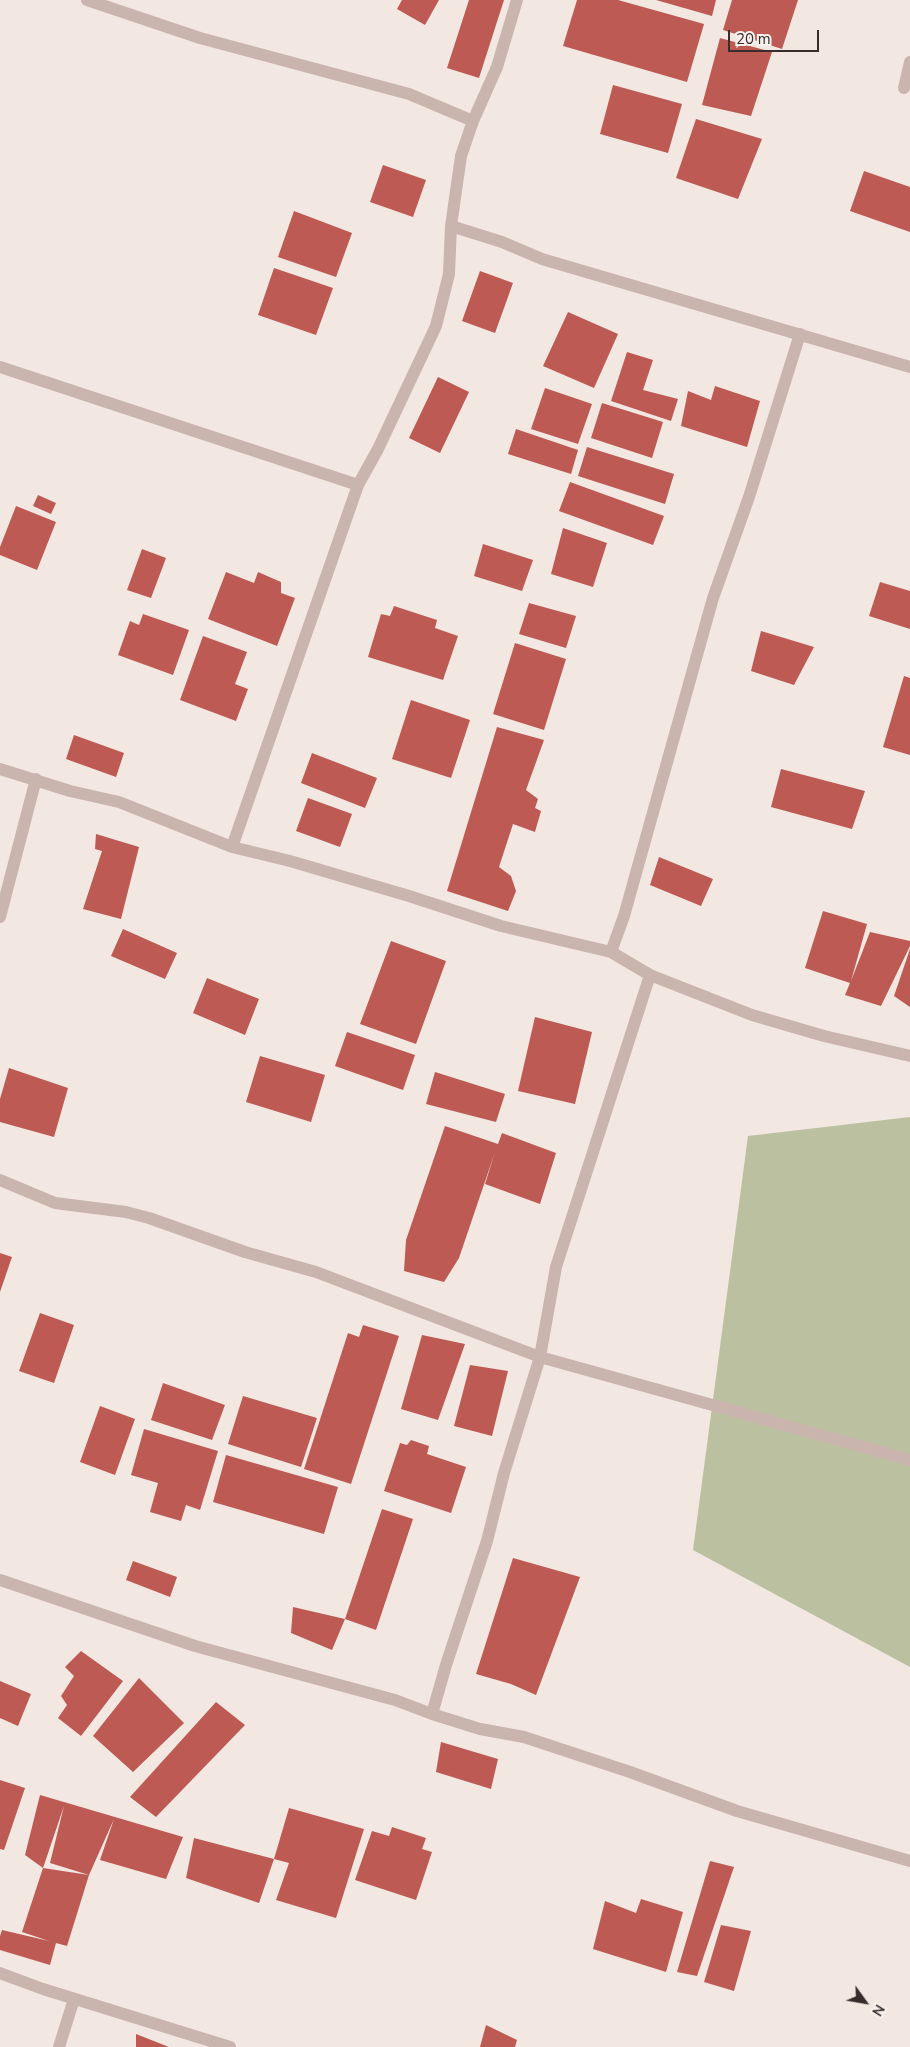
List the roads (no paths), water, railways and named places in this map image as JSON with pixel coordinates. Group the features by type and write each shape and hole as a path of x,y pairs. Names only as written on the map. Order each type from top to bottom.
{"street":[{"path":"87,0 200,38 409,94 473,121"},
{"path":"232,847 358,485 378,448 436,326 449,274 451,226 461,156 473,121 497,67 517,0"},
{"path":"904,88 910,62"},
{"path":"451,226 502,242 542,259 910,367"},
{"path":"611,952 624,916 713,598 750,497 800,334"},
{"path":"0,367 358,485"},
{"path":"0,769 70,791 119,802 232,847 409,896 501,926 611,952 650,974 752,1015 824,1036 910,1056"},
{"path":"0,917 36,779"},
{"path":"432,1714 446,1665 487,1541 504,1473 540,1357 556,1267 650,974"},
{"path":"0,1180 55,1203 126,1212 149,1218 245,1252 316,1272 540,1357 910,1460"},
{"path":"0,1580 195,1646 395,1700 432,1714 480,1728 524,1738 630,1772 737,1811 910,1860"},
{"path":"0,1973 230,2047"},
{"path":"59,2047 74,1998"}]}
